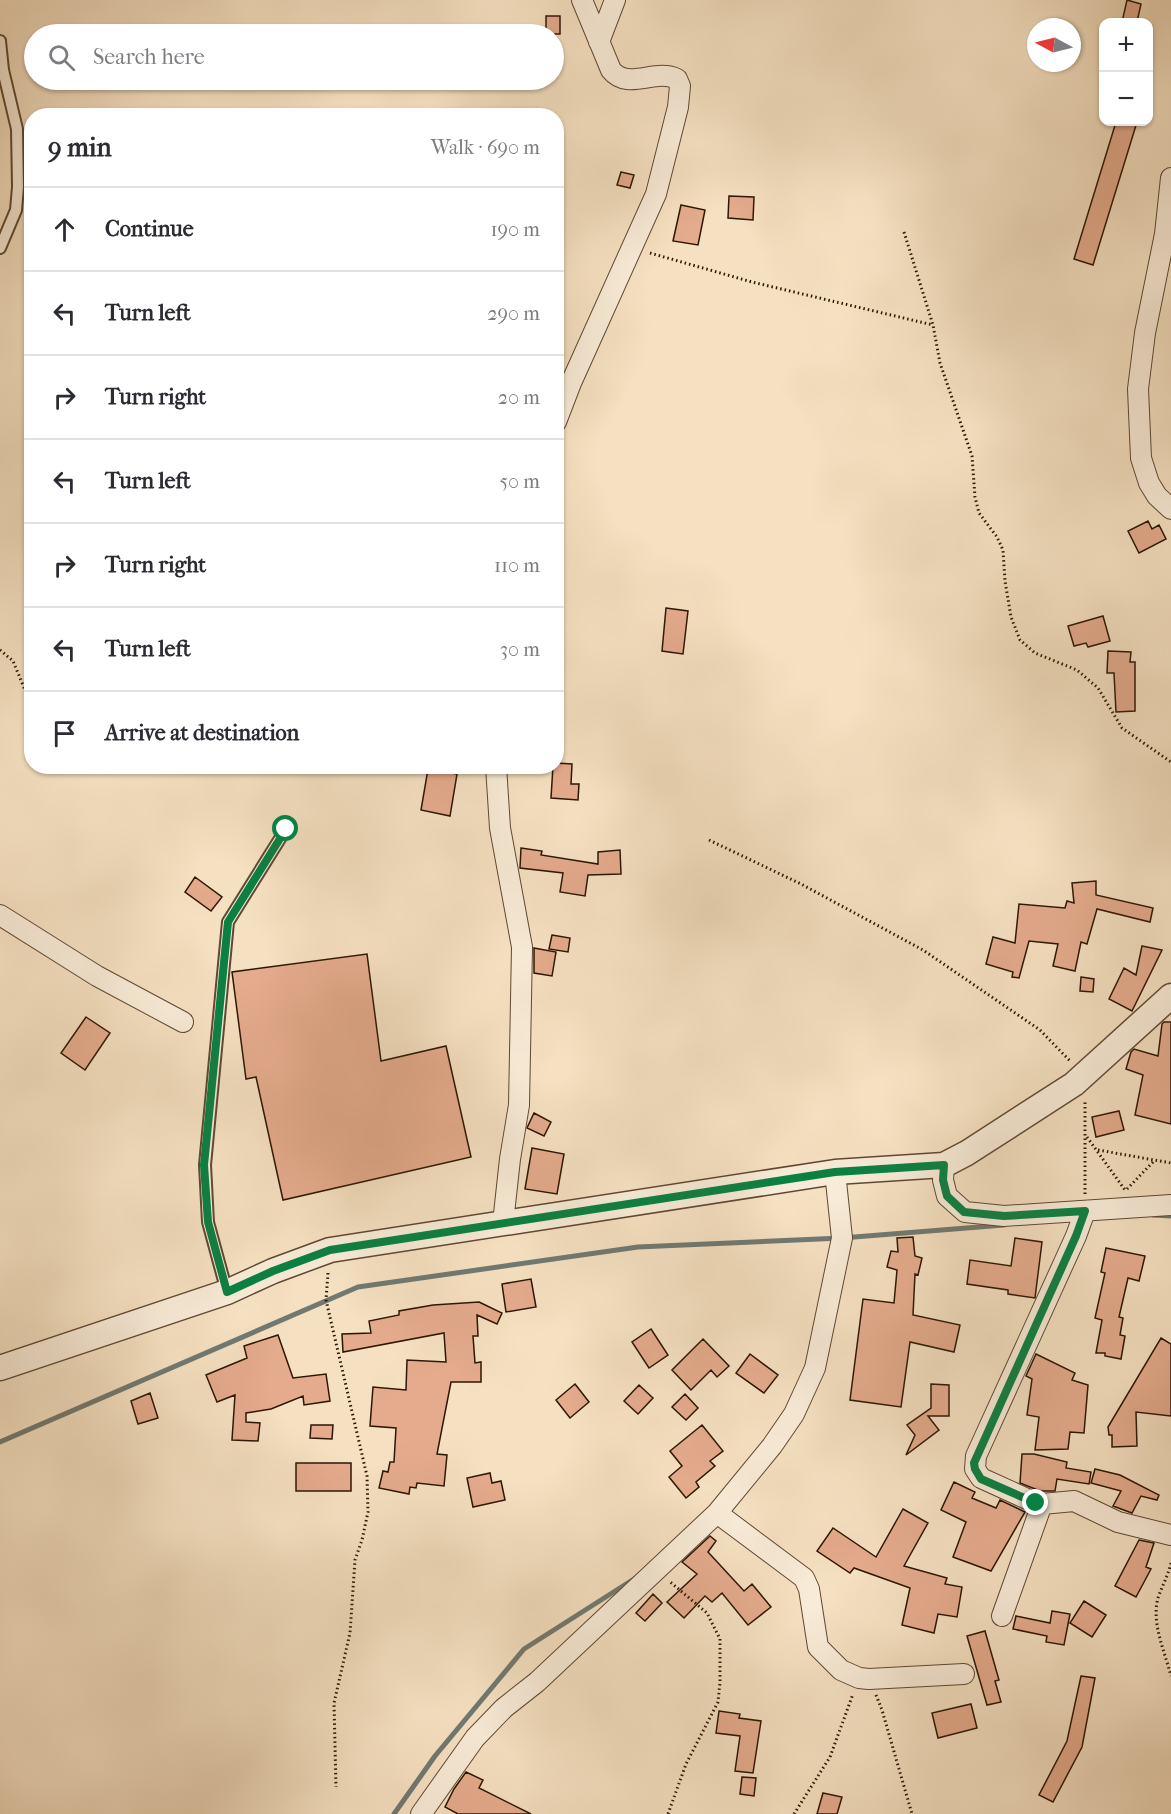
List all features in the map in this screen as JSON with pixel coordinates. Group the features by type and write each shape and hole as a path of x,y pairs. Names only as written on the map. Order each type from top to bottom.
{"street":[{"path":"564,401 656,194 678,107 680,86 677,79 669,75 625,80 617,77 611,70 582,0"},
{"path":"599,42 615,0"},
{"path":"1171,178 1165,234 1138,389 1141,458 1149,483 1157,496 1171,509"},
{"path":"497,774 500,828 522,947 519,1104 503,1223"},
{"path":"0,915 98,976 183,1022"},
{"path":"0,1368 227,1292 273,1271 330,1250 835,1172 944,1165 967,1153 1085,1075 1171,996"},
{"path":"944,1165 943,1180 947,1196 964,1212 1004,1216 1171,1205"},
{"path":"421,1814 475,1738 504,1708 537,1682 717,1513 772,1446 794,1414 815,1368 843,1238 835,1172"},
{"path":"1085,1211 1076,1236 974,1463 975,1469 981,1479 1042,1504 1074,1501 1118,1522 1171,1535"},
{"path":"1002,1616 1042,1504"},
{"path":"717,1513 804,1578 809,1589 818,1647 841,1670 864,1679 964,1674"}],"lane":[{"path":"0,41 3,70 16,129 18,187 16,210 0,248"},
{"path":"227,1292 208,1222 204,1165 228,922 286,829"}],"path":[{"path":"904,232 933,325 940,363 972,456 975,497 979,513 998,537 1003,550 1011,617 1020,640 1035,653 1077,670 1098,688 1122,728 1171,762"},
{"path":"631,248 752,282 933,325"},
{"path":"0,650 13,661 24,688"},
{"path":"709,840 801,884 923,950 1040,1030 1085,1075 1085,1211"},
{"path":"1086,1135 1139,1207"},
{"path":"1096,1150 1171,1163"},
{"path":"1126,1190 1155,1161"},
{"path":"330,1250 326,1300 367,1476 368,1512 355,1560 350,1633 334,1703 336,1787"},
{"path":"1171,1563 1158,1598 1156,1620 1171,1676"},
{"path":"657,1571 707,1613 720,1639 718,1702 686,1764 668,1814"},
{"path":"794,1814 830,1757 864,1679"},
{"path":"864,1679 882,1710 912,1814"}],"building":[{"path":"1127,0 1141,4 1138,18 1123,18"},
{"path":"546,16 560,16 560,24 546,24"},
{"path":"1115,126 1136,126 1093,265 1074,259"},
{"path":"621,172 634,175 630,188 617,185"},
{"path":"729,196 754,197 753,220 728,218"},
{"path":"681,205 705,210 698,245 673,241"},
{"path":"1148,521 1152,529 1159,525 1166,539 1139,553 1128,531"},
{"path":"666,608 688,611 683,654 662,651"},
{"path":"1103,616 1110,641 1088,647 1086,643 1074,646 1068,626"},
{"path":"1108,651 1131,652 1130,662 1135,662 1135,711 1116,712 1114,673 1107,673"},
{"path":"564,764 572,764 571,784 579,784 578,800 551,798 552,774 564,774"},
{"path":"427,774 457,774 450,816 421,810"},
{"path":"521,848 542,851 541,855 598,864 598,852 620,850 621,874 588,875 585,896 560,892 563,873 520,868"},
{"path":"195,877 222,897 211,911 185,892"},
{"path":"1096,881 1096,895 1153,908 1150,922 1097,909 1087,944 1081,942 1075,971 1053,966 1058,944 1029,941 1019,978 1012,977 1013,972 986,964 993,937 1015,943 1019,904 1065,908 1067,901 1074,903 1072,883"},
{"path":"552,935 570,938 568,952 549,949"},
{"path":"1142,946 1162,950 1132,1011 1109,999 1124,968 1136,975"},
{"path":"534,948 556,952 552,976 534,973"},
{"path":"367,954 381,1061 446,1046 471,1157 283,1200 256,1077 246,1079 232,972"},
{"path":"1081,977 1094,979 1093,992 1080,991"},
{"path":"86,1017 110,1033 85,1070 61,1053"},
{"path":"1164,1022 1171,1022 1171,1124 1135,1115 1143,1075 1126,1069 1134,1049 1158,1056"},
{"path":"1119,1111 1124,1130 1096,1137 1092,1117"},
{"path":"534,1113 551,1122 544,1136 527,1128"},
{"path":"532,1148 564,1154 557,1194 525,1189"},
{"path":"913,1237 915,1256 922,1258 918,1275 915,1274 913,1315 960,1325 954,1352 910,1342 901,1407 850,1400 863,1299 894,1303 897,1270 887,1267 891,1251 898,1252 897,1238"},
{"path":"1015,1238 1042,1242 1035,1298 1008,1294 1008,1290 967,1284 970,1260 1011,1266"},
{"path":"1106,1248 1145,1256 1139,1281 1128,1278 1119,1317 1123,1318 1120,1335 1125,1336 1121,1359 1105,1356 1105,1353 1096,1353 1102,1320 1095,1318 1105,1273 1101,1272"},
{"path":"531,1279 536,1307 506,1312 502,1284"},
{"path":"479,1302 502,1313 497,1324 477,1315 478,1336 473,1336 475,1363 481,1362 481,1382 451,1382 437,1454 447,1455 444,1486 417,1483 416,1488 410,1487 409,1494 379,1488 383,1471 388,1472 390,1462 394,1462 396,1428 370,1426 373,1387 406,1390 407,1360 446,1362 444,1333 343,1352 342,1334 371,1333 369,1321 399,1315 399,1311 433,1305"},
{"path":"651,1329 668,1355 649,1368 632,1342"},
{"path":"278,1335 293,1378 326,1374 330,1401 304,1405 303,1396 271,1409 246,1413 246,1422 260,1423 258,1441 232,1440 235,1395 217,1402 206,1375 247,1358 244,1346"},
{"path":"1161,1338 1171,1344 1171,1416 1136,1412 1137,1446 1112,1447 1112,1435 1109,1435 1108,1427"},
{"path":"703,1339 729,1366 717,1377 711,1370 691,1390 672,1370"},
{"path":"750,1354 778,1375 764,1393 736,1373"},
{"path":"1036,1354 1075,1373 1072,1380 1088,1385 1084,1433 1070,1432 1068,1449 1035,1450 1039,1417 1027,1415 1032,1379 1026,1376"},
{"path":"575,1384 589,1402 570,1418 556,1400"},
{"path":"931,1384 949,1385 949,1416 928,1416 939,1430 906,1455 915,1435 907,1425 931,1408"},
{"path":"639,1385 653,1398 638,1414 624,1401"},
{"path":"150,1393 158,1418 138,1424 131,1401"},
{"path":"685,1394 698,1408 686,1420 672,1407"},
{"path":"311,1425 333,1425 332,1439 310,1438"},
{"path":"702,1425 723,1451 710,1461 715,1466 696,1482 699,1487 686,1498 669,1477 682,1466 670,1451"},
{"path":"1022,1454 1034,1454 1067,1462 1066,1468 1091,1472 1089,1484 1057,1479 1055,1491 1040,1491 1020,1483"},
{"path":"296,1463 351,1463 351,1491 296,1491"},
{"path":"1095,1469 1120,1475 1159,1495 1157,1500 1141,1496 1132,1513 1113,1506 1121,1491 1091,1483"},
{"path":"490,1473 492,1483 501,1481 505,1500 473,1507 467,1478"},
{"path":"954,1482 975,1492 972,1498 996,1508 1000,1500 1025,1512 991,1571 953,1557 966,1522 941,1510"},
{"path":"903,1509 928,1523 904,1566 947,1578 945,1584 962,1587 957,1617 938,1614 934,1633 902,1625 910,1588 854,1568 850,1573 817,1551 833,1528 876,1557"},
{"path":"710,1536 716,1541 708,1552 744,1591 752,1584 771,1607 748,1625 722,1593 712,1602 705,1596 684,1618 667,1602 697,1574 682,1562"},
{"path":"1139,1540 1154,1543 1146,1567 1151,1569 1136,1597 1115,1586"},
{"path":"653,1594 662,1603 645,1621 636,1613"},
{"path":"1084,1601 1106,1615 1092,1637 1070,1623"},
{"path":"1052,1611 1070,1614 1064,1645 1046,1642 1047,1636 1013,1629 1016,1616 1050,1623"},
{"path":"985,1631 999,1680 995,1681 1001,1702 987,1705 967,1636"},
{"path":"1081,1676 1095,1678 1082,1747 1053,1802 1039,1795 1067,1741"},
{"path":"971,1704 977,1728 938,1738 932,1713"},
{"path":"719,1711 740,1714 739,1718 761,1721 753,1773 735,1771 740,1736 716,1733"},
{"path":"466,1772 483,1780 479,1788 531,1814 458,1814 445,1807"},
{"path":"742,1777 756,1778 754,1796 740,1794"},
{"path":"823,1793 842,1797 837,1814 817,1814"}],"waterway":[{"path":"1153,1215 1171,1216"},
{"path":"0,1442 358,1287 638,1247 842,1238 1004,1225"},
{"path":"394,1814 435,1756 524,1649 634,1579"}],"route":[{"path":"286,829 228,922 204,1165 208,1222 221,1277 227,1292 273,1271 330,1250 835,1172 944,1165 943,1180 947,1196 964,1212 1004,1216 1085,1211 1076,1236 974,1463 977,1475 981,1479 1036,1503"}]}
